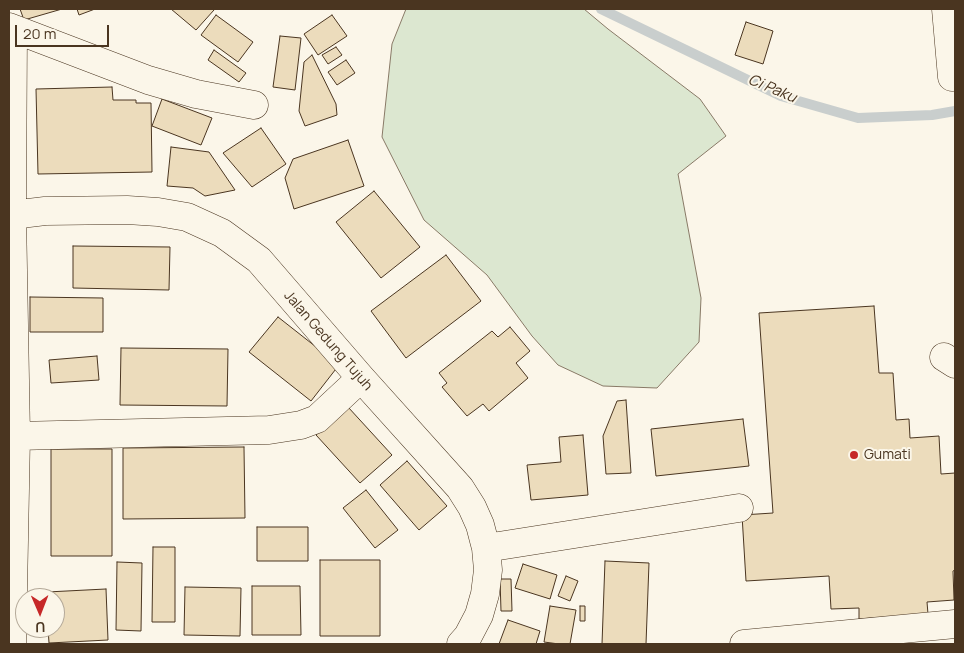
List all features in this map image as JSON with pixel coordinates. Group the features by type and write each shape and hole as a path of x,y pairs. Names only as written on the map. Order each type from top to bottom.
{"street":[{"path":"946,9 952,77 955,76"},
{"path":"12,644 16,436 11,216 11,28 148,80 196,94 254,105"},
{"name":"Jalan Gedung Tujuh","path":"11,216 45,211 127,210 158,212 187,217 222,233 259,260 361,378 460,488 472,507 480,525 486,548 488,570 485,594 479,615 468,636 461,644"},
{"path":"16,436 269,430 293,426 317,418 361,378"},
{"path":"486,548 739,508"},
{"path":"744,644 955,624"}],"green space":[{"path":"406,9 584,9 700,99 726,136 678,174 701,298 699,342 657,388 603,386 558,365 532,336 487,275 424,220 382,137 392,44"}],"building":[{"path":"20,9 62,9 24,20"},
{"path":"77,9 95,9 79,15"},
{"path":"171,9 212,9 214,10 196,30"},
{"path":"216,15 253,42 238,62 201,35"},
{"path":"332,15 347,36 318,55 304,34"},
{"path":"746,22 773,31 763,64 735,55"},
{"path":"280,36 301,38 295,90 273,87"},
{"path":"336,47 342,55 328,64 322,55"},
{"path":"214,50 246,73 239,82 208,60"},
{"path":"312,55 336,104 337,115 305,126 299,111 304,62"},
{"path":"346,60 355,73 337,85 328,72"},
{"path":"112,87 113,100 136,100 136,103 151,103 152,172 38,174 36,89"},
{"path":"162,99 212,118 201,145 152,126"},
{"path":"261,128 286,164 252,187 223,153"},
{"path":"348,140 364,186 294,209 285,178 293,159"},
{"path":"171,147 209,152 235,190 205,196 193,188 167,186"},
{"path":"374,191 420,247 381,278 336,222"},
{"path":"73,246 170,247 169,290 73,288"},
{"path":"446,255 481,301 406,358 371,311"},
{"path":"30,297 103,298 103,332 30,332"},
{"name":"Gumati","path":"874,306 879,373 893,373 896,420 909,419 910,438 939,436 941,474 955,473 954,600 927,602 928,614 859,619 859,608 831,609 829,576 746,581 742,515 773,513 759,313"},
{"path":"278,317 339,365 311,401 249,352"},
{"path":"510,327 530,351 516,363 528,378 489,411 483,404 467,416 442,387 447,383 439,373 492,331 498,337"},
{"path":"121,348 228,349 227,406 120,405"},
{"path":"97,356 99,380 51,383 49,360"},
{"path":"626,400 631,473 606,474 603,436 617,401"},
{"path":"348,407 392,455 360,483 316,435"},
{"path":"743,419 749,466 656,476 651,429"},
{"path":"583,435 588,495 531,500 527,465 561,462 559,437"},
{"path":"244,447 245,518 123,519 123,448"},
{"path":"51,449 112,449 112,556 51,556"},
{"path":"407,461 447,506 419,530 380,485"},
{"path":"366,490 398,530 375,548 343,508"},
{"path":"257,527 308,527 308,561 257,561"},
{"path":"153,547 175,547 175,622 152,622"},
{"path":"320,560 380,560 380,636 320,636"},
{"path":"605,561 649,563 646,644 602,644"},
{"path":"117,562 142,563 141,631 116,630"},
{"path":"523,564 557,575 550,599 515,588"},
{"path":"566,576 578,581 570,601 558,596"},
{"path":"500,579 511,579 512,611 501,611"},
{"path":"252,586 300,586 301,635 252,635"},
{"path":"185,587 241,588 240,636 184,635"},
{"path":"106,589 108,640 49,643 49,638 65,638 65,591"},
{"path":"550,606 576,610 570,644 544,642"},
{"path":"580,606 585,606 585,621 580,621"},
{"path":"508,620 540,631 536,644 499,644"}],"waterway":[{"name":"Ci Paku","path":"601,9 781,96 858,118 932,115 955,111"}],"place":[{"name":"Gumati","path":"854,455"}]}
